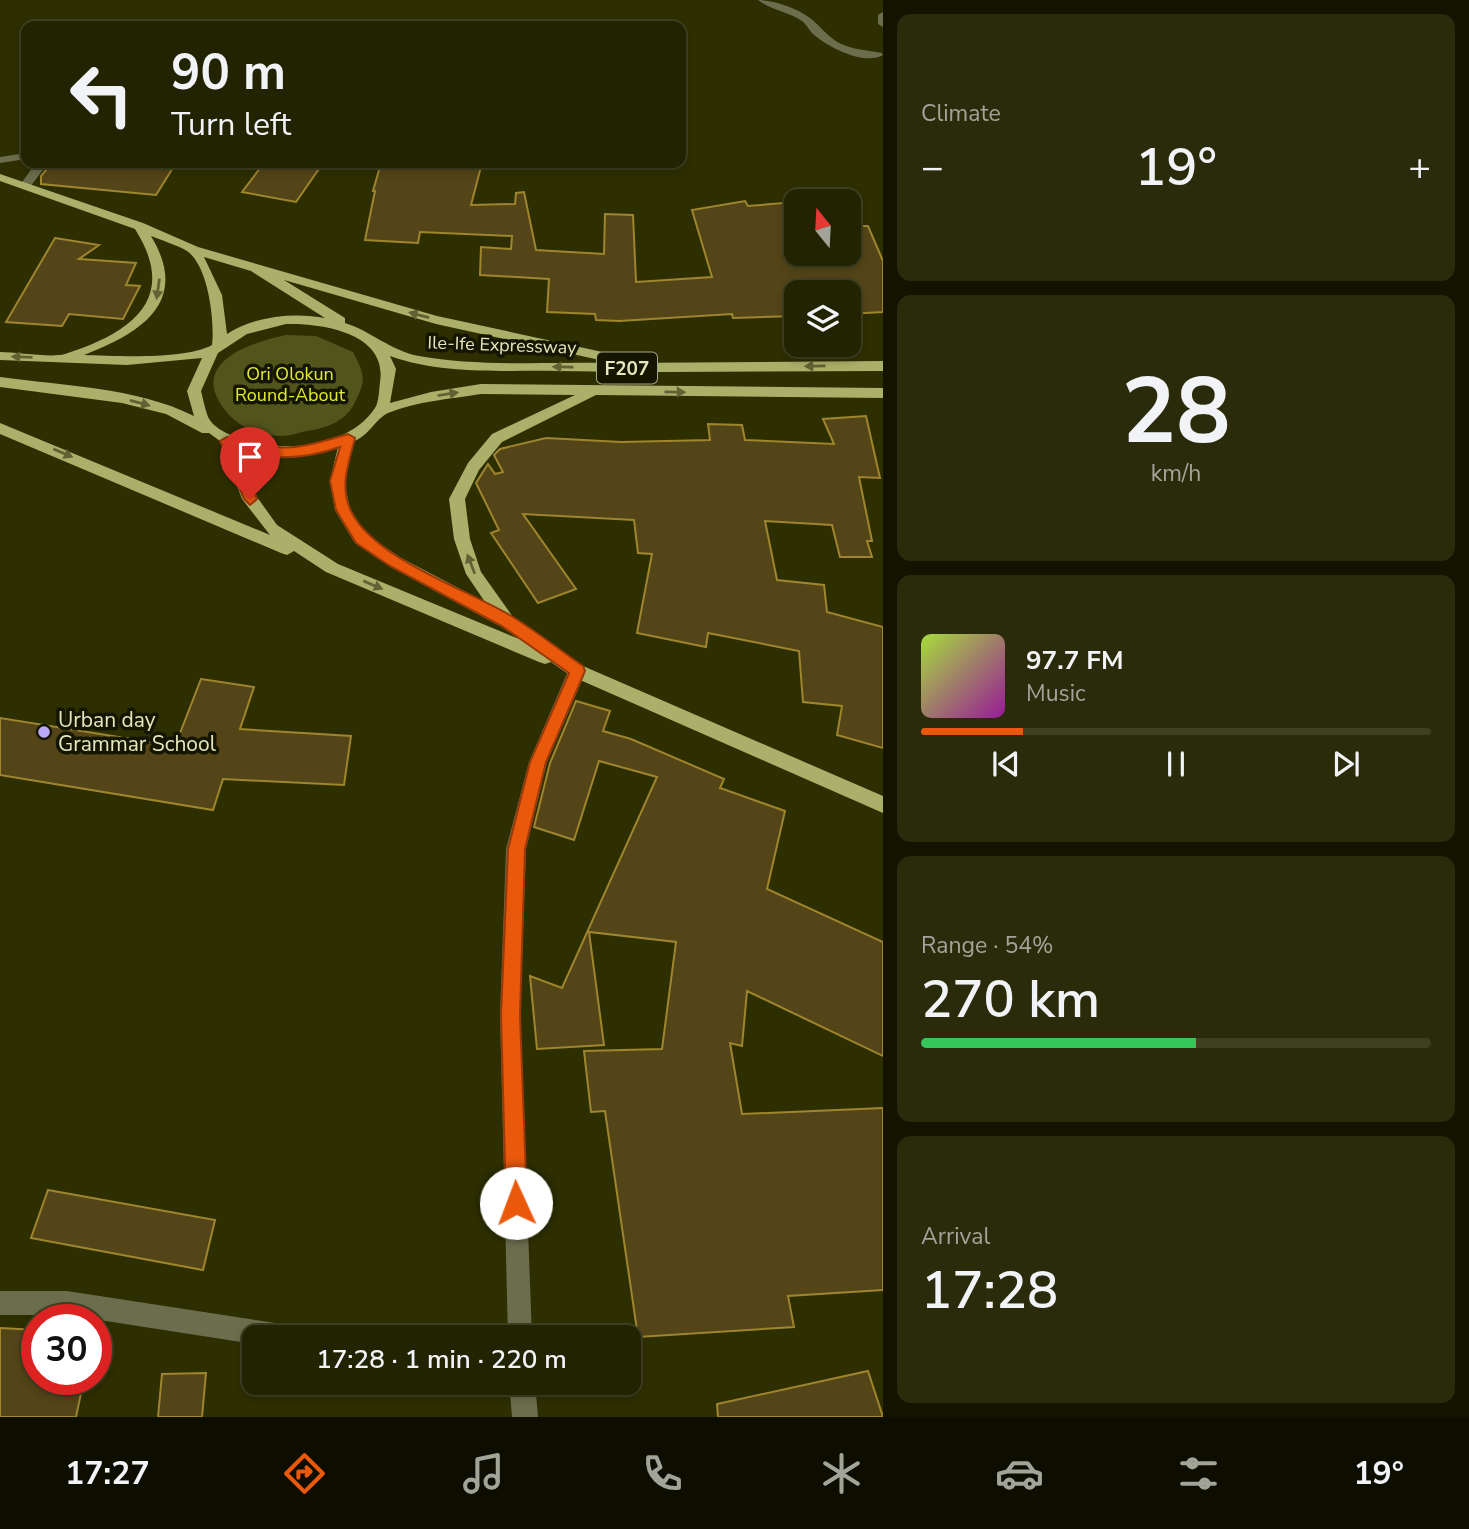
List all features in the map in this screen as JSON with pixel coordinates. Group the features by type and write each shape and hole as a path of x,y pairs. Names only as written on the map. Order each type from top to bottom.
{"main road":[{"path":"0,177 139,226 194,250 255,268 493,350 653,368"},
{"path":"65,358 132,327 148,314 159,298 160,271 155,255 139,226"},
{"path":"194,250 214,286 221,309 222,326 215,348"},
{"path":"255,268 350,329"},
{"name":"F207","path":"211,431 196,412 191,391 197,370 215,348 241,331 296,319 325,321 350,329 375,344"},
{"path":"375,344 388,364 391,387 382,410"},
{"name":"Ile-Ife Expressway","path":"375,344 415,360 493,350 653,368 883,366"},
{"name":"F207","path":"0,356 131,362 215,348"},
{"name":"F207","path":"0,382 122,398 170,410 227,441 254,451 286,454 319,449 348,438 368,425 382,410 431,397 481,389 883,393"},
{"path":"508,621 474,574 462,539 457,499 473,467 497,438 596,390"},
{"path":"0,428 577,671 883,804"},
{"path":"348,438 337,481 343,510 361,539 396,562 508,621 577,671"},
{"path":"227,441 250,499 272,529 332,568"}],"street":[{"path":"763,0 807,20 815,31 836,45 856,53 881,56"},
{"path":"883,15 883,24"},
{"path":"0,160 21,156"},
{"path":"26,185 38,168"},
{"path":"520,1325 510,1015 516,849 538,762 577,671"},
{"path":"0,1303 68,1303 242,1330"},
{"path":"523,1395 525,1417"}],"green space":[{"name":"Ori Olokun Round-About","path":"286,335 316,336 353,352 362,373 362,385 350,411 331,425 289,435 265,434 243,426 225,410 215,394 214,380 218,368 228,358 256,343"}],"building":[{"path":"173,168 156,195 41,184 41,176 47,169"},
{"path":"260,168 320,168 296,202 242,192"},
{"path":"380,168 481,168 471,205 515,204 516,193 524,192 536,250 604,254 605,214 633,215 636,282 712,277 692,210 745,201 748,206 784,203 784,266 861,266 861,226 868,226 883,261 883,312 861,313 861,280 784,280 784,316 733,318 732,314 619,321 596,320 595,314 547,312 549,279 480,275 481,247 511,249 512,236 420,232 418,243 365,240"},
{"path":"55,238 99,245 79,259 136,263 126,285 140,286 123,319 69,314 62,326 6,322"},
{"path":"866,416 880,478 859,477 872,541 867,541 872,557 840,557 832,525 765,521 777,580 824,585 827,612 883,627 883,748 837,735 842,706 803,702 799,651 708,633 706,647 637,633 652,554 638,553 634,520 523,514 576,589 538,603 491,533 499,530 476,483 488,464 495,474 503,472 494,455 500,449 546,438 621,442 710,440 708,424 742,425 745,440 834,444 823,419"},
{"name":"Urban day Grammar School","path":"201,679 254,687 240,729 351,736 344,785 223,779 213,810 0,775 0,718 175,746"},
{"path":"576,701 610,711 603,731 631,739 724,779 720,788 785,811 767,889 883,942 883,1056 747,991 742,1046 730,1043 742,1114 883,1108 883,1290 788,1296 794,1327 641,1337 641,1325 636,1325 605,1111 591,1112 584,1051 662,1049 676,942 589,932 604,1045 537,1049 530,976 562,988 657,777 599,761 574,840 534,827 550,763"},
{"path":"48,1190 215,1220 203,1270 31,1238"},
{"path":"0,1328 21,1329 21,1395 81,1395 76,1417 0,1417"},
{"path":"868,1371 883,1417 718,1417 717,1404"},
{"path":"206,1373 202,1417 158,1417 162,1374"}],"place":[{"name":"Urban day Grammar School","path":"44,732"}],"route":[{"path":"250,499 227,441 254,451 286,454 319,449 348,438 337,481 343,510 361,539 396,562 508,621 577,671 538,762 516,849 510,1015 516,1203"}]}
